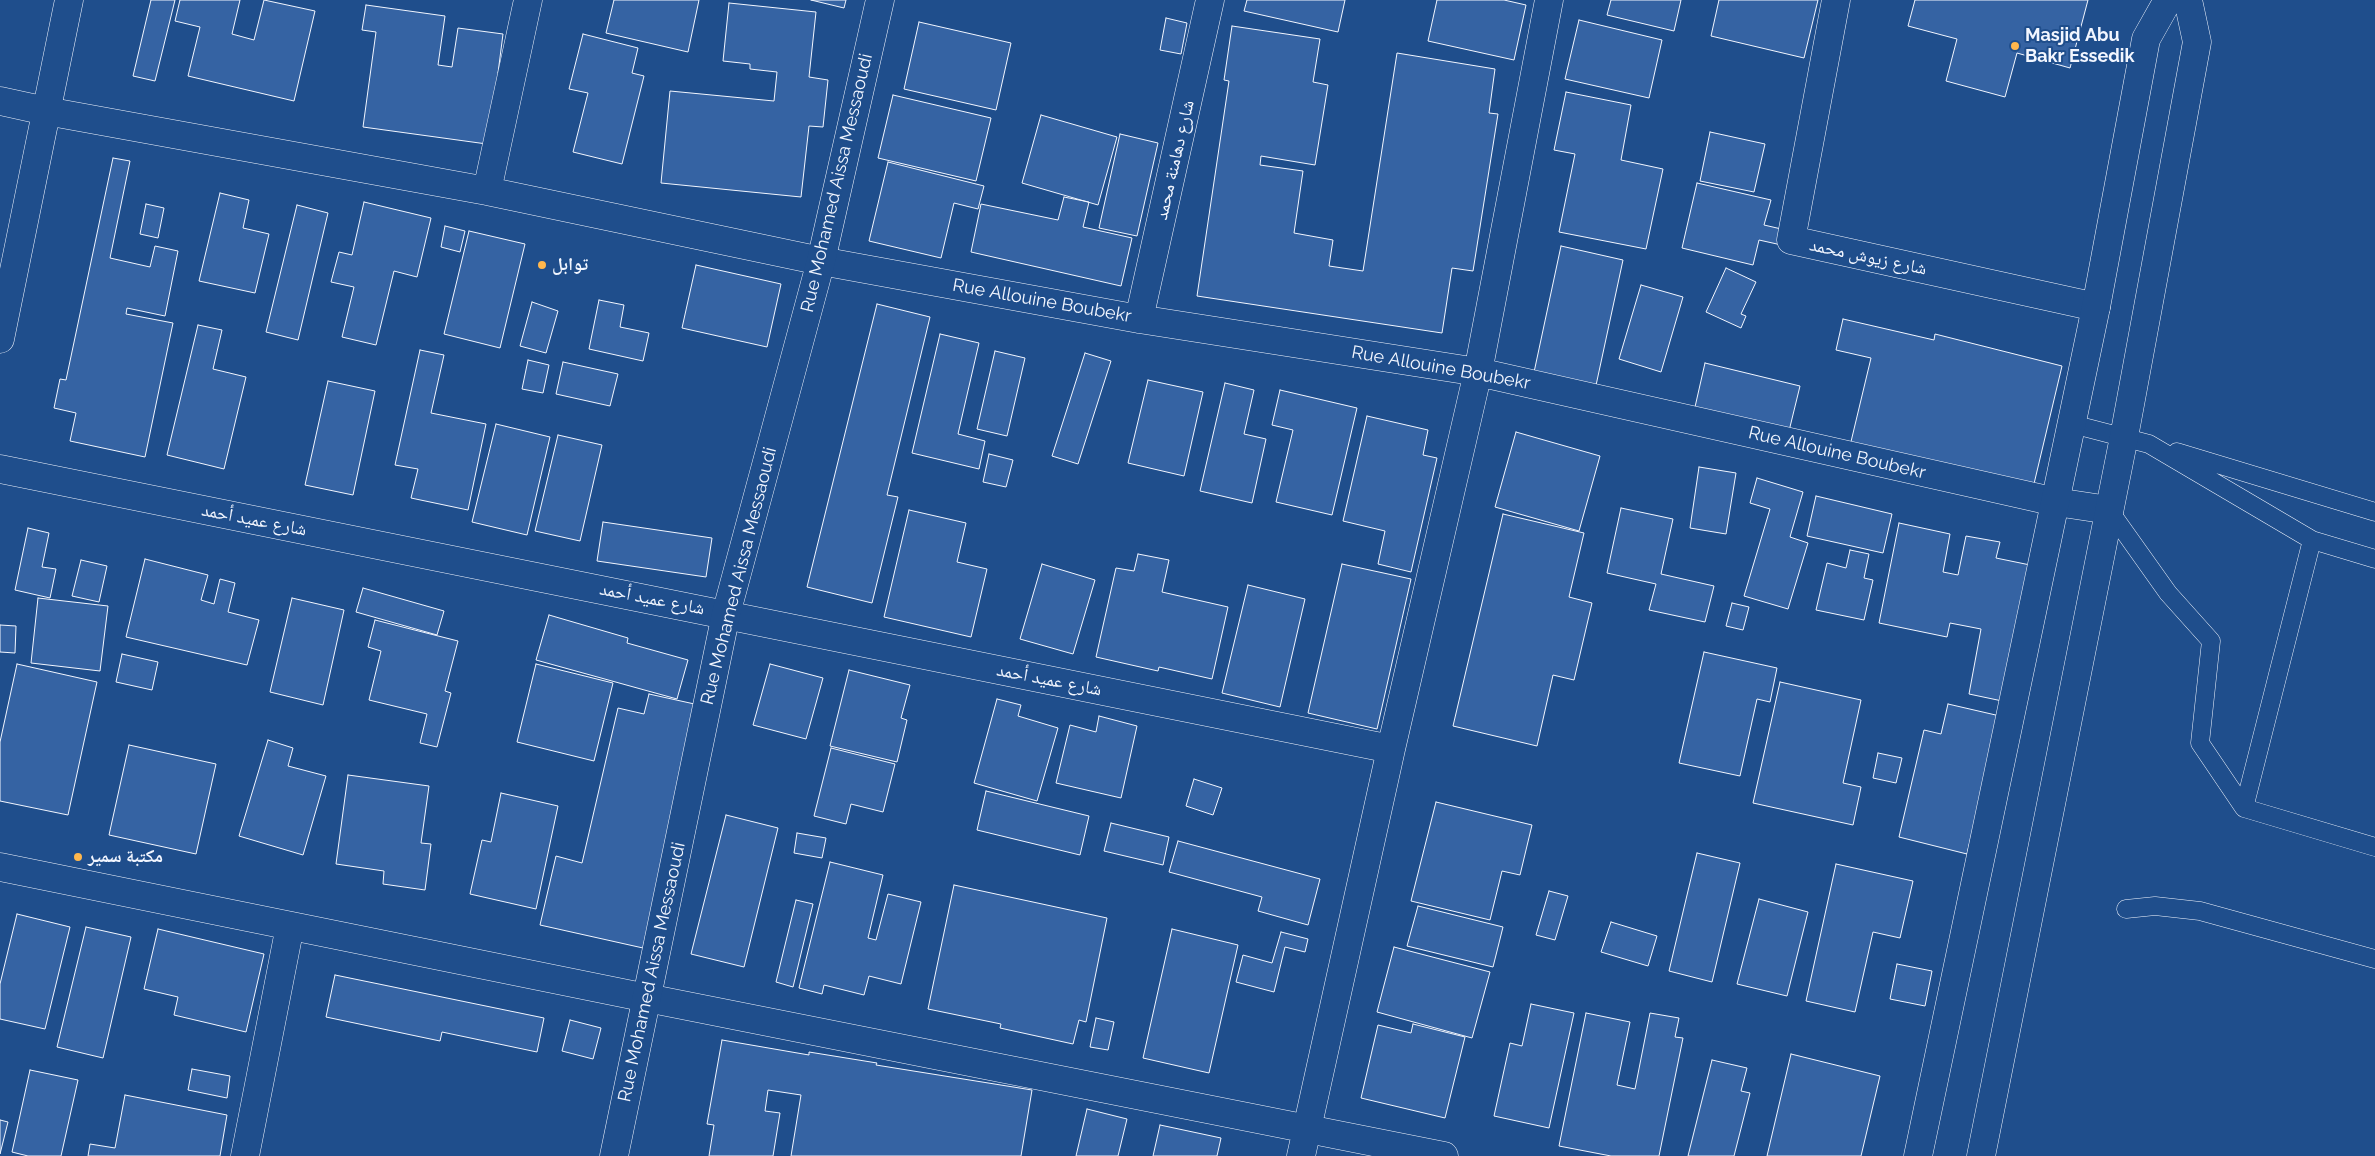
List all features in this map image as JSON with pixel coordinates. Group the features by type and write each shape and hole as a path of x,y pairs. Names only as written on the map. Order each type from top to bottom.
{"street":[{"path":"0,339 69,0"},
{"path":"487,191 528,0"},
{"name":"Rue Mohamed Aissa Messaoudi","path":"614,1156 726,614 821,260 880,0"},
{"name":"شارع دهامنة محمد","path":"1139,319 1210,0"},
{"path":"1301,1156 1391,749 1478,372 1549,0"},
{"name":"شارع زيوش محمد","path":"1836,0 1791,240 2096,307"},
{"path":"1918,1156 2096,307 2146,39 2168,0"},
{"path":"1980,1156 2109,510 2136,440 2197,42 2188,0"},
{"name":"Rue Allouine Boubekr","path":"0,101 487,191 821,260 1139,319 1478,372 2056,502 2109,510"},
{"name":"شارع عميد أحمد","path":"0,469 1391,749"},
{"path":"0,867 1444,1156"},
{"path":"245,1156 290,926"}],"lane":[{"path":"2072,424 2136,440 2375,512"},
{"path":"2136,440 2312,540 2375,559"},
{"path":"2109,510 2168,593 2211,641 2200,743 2244,808 2375,847"},
{"path":"2244,808 2312,540"},
{"path":"2126,909 2155,906 2200,911 2375,959"}],"building":[{"path":"151,0 175,0 155,81 133,76"},
{"path":"180,0 240,0 232,34 254,40 264,0 315,11 294,101 188,76 200,27 175,21"},
{"path":"614,0 699,0 688,52 606,33"},
{"path":"811,0 846,0 844,8"},
{"path":"1247,0 1345,0 1338,32 1244,11"},
{"path":"1437,0 1504,0 1526,5 1514,60 1428,41"},
{"path":"1611,0 1681,0 1674,31 1607,15"},
{"path":"1719,0 1818,0 1804,58 1711,36"},
{"name":"Masjid Abu Bakr Essedik","path":"1915,0 2088,0 2070,68 2017,53 2005,97 1946,81 1957,39 1908,26"},
{"path":"729,3 816,12 809,77 828,80 823,127 809,126 801,197 661,183 670,91 774,101 777,72 750,69 750,64 723,61"},
{"path":"366,5 445,16 438,65 452,67 458,28 503,34 498,73 504,74 494,145 363,127 376,32 362,30"},
{"path":"1166,18 1187,23 1181,54 1160,50"},
{"path":"1579,20 1662,40 1649,98 1565,79"},
{"path":"919,22 1011,43 996,110 904,89"},
{"path":"1232,26 1320,39 1313,82 1328,85 1315,165 1261,156 1260,165 1303,171 1294,233 1333,240 1329,266 1363,271 1397,53 1495,69 1489,113 1498,114 1473,271 1452,268 1442,333 1197,296 1229,81 1224,80"},
{"path":"583,34 638,48 632,73 644,76 622,164 573,152 588,93 569,89"},
{"path":"1566,92 1631,105 1621,160 1663,169 1646,249 1559,232 1575,154 1554,150"},
{"path":"893,95 991,118 976,181 878,158"},
{"path":"1041,115 1117,137 1098,205 1022,183"},
{"path":"1710,132 1765,144 1754,192 1700,181"},
{"path":"1120,134 1158,143 1137,236 1099,228"},
{"path":"113,158 130,161 110,258 150,267 155,246 178,251 165,316 127,308 126,314 173,323 145,457 70,441 76,413 54,408 60,379 66,380"},
{"path":"888,162 984,186 978,209 954,203 941,258 869,241"},
{"path":"1697,183 1771,200 1764,225 1790,231 1786,246 1759,240 1753,265 1682,248"},
{"path":"220,193 249,200 243,228 269,234 255,293 199,281"},
{"path":"1064,197 1089,202 1083,227 1132,238 1121,286 971,252 981,204 1058,220"},
{"path":"364,202 431,218 417,277 394,271 376,345 342,337 354,287 331,282 339,252 352,255"},
{"path":"146,204 164,208 158,238 140,234"},
{"path":"297,205 328,213 298,340 266,332"},
{"path":"445,226 465,231 460,252 441,247"},
{"path":"469,231 525,244 500,348 444,334"},
{"path":"1561,246 1623,260 1595,390 1533,377"},
{"path":"696,265 781,284 767,347 682,328"},
{"path":"1726,268 1756,282 1741,314 1746,316 1741,328 1706,312"},
{"path":"1641,285 1683,297 1661,372 1619,359"},
{"path":"599,300 624,305 620,327 649,333 643,361 589,349"},
{"path":"532,302 558,311 546,353 520,346"},
{"path":"877,304 930,317 887,495 898,497 872,603 807,587"},
{"path":"1843,319 1934,340 1935,334 2062,366 2033,488 1849,450 1871,358 1836,350"},
{"path":"198,325 222,330 213,369 246,377 224,469 167,455"},
{"path":"940,334 979,343 958,434 985,441 979,469 912,453"},
{"path":"420,350 444,355 431,413 486,424 468,510 411,498 418,469 395,465"},
{"path":"995,351 1025,358 1007,436 977,429"},
{"path":"1085,353 1111,361 1078,464 1052,456"},
{"path":"528,360 549,365 543,393 522,389"},
{"path":"563,362 618,374 610,406 556,394"},
{"path":"1705,363 1800,386 1789,431 1695,407"},
{"path":"1148,380 1203,392 1184,476 1128,463"},
{"path":"328,381 375,391 353,495 305,485"},
{"path":"1225,383 1254,390 1244,434 1266,439 1252,503 1200,491"},
{"path":"1280,390 1357,408 1332,515 1276,502 1293,430 1272,425"},
{"path":"1367,416 1428,430 1423,455 1437,458 1411,572 1378,564 1385,531 1343,521"},
{"path":"496,424 550,437 527,535 472,522"},
{"path":"1516,432 1600,456 1579,531 1495,507"},
{"path":"558,435 602,445 580,541 535,531"},
{"path":"989,454 1013,460 1006,487 983,482"},
{"path":"1699,467 1736,473 1726,534 1690,528"},
{"path":"1757,478 1803,492 1790,537 1808,543 1788,609 1744,596 1770,509 1750,503"},
{"path":"1816,496 1892,514 1883,553 1807,536"},
{"path":"1621,508 1673,519 1661,574 1714,586 1705,622 1649,610 1656,584 1607,573"},
{"path":"909,510 966,523 957,562 987,569 971,637 884,617"},
{"path":"1503,514 1584,533 1569,597 1592,603 1574,680 1553,675 1537,746 1453,726"},
{"path":"603,522 712,538 706,577 597,561"},
{"path":"1899,523 1950,534 1943,572 1958,575 1966,536 2000,542 1996,558 2035,566 2007,702 1969,694 1981,629 1950,623 1947,637 1879,623"},
{"path":"28,528 49,533 42,567 56,569 50,598 15,590"},
{"path":"1850,550 1869,554 1864,578 1873,580 1864,620 1816,610 1827,563 1846,568"},
{"path":"1138,554 1169,560 1162,592 1228,607 1212,679 1159,667 1158,671 1096,657 1116,568 1134,571"},
{"path":"145,559 208,575 201,600 214,604 220,579 235,583 228,612 259,620 247,665 126,637"},
{"path":"81,560 107,566 99,602 72,596"},
{"path":"1042,564 1095,580 1073,654 1020,639"},
{"path":"1342,564 1411,579 1377,729 1308,713"},
{"path":"1248,585 1305,599 1280,707 1222,693"},
{"path":"363,588 444,611 437,635 356,612"},
{"path":"38,598 108,606 100,671 31,663"},
{"path":"292,598 344,610 323,705 270,692"},
{"path":"1732,603 1749,607 1743,630 1726,626"},
{"path":"549,615 628,638 627,643 688,660 677,699 536,660"},
{"path":"375,620 458,641 445,691 451,693 437,747 420,743 427,714 369,700 381,651 368,647"},
{"path":"0,625 16,626 15,653 0,652"},
{"path":"1704,652 1777,668 1770,702 1757,699 1740,776 1679,763"},
{"path":"122,654 158,662 152,690 116,682"},
{"path":"17,664 97,682 68,815 0,801 0,742"},
{"path":"536,664 613,683 594,761 517,742"},
{"path":"770,664 823,678 806,739 753,725"},
{"path":"849,670 910,685 901,718 907,720 897,762 830,746"},
{"path":"1780,682 1861,700 1843,783 1861,787 1853,825 1753,803"},
{"path":"649,694 699,705 643,948 540,925 556,856 582,863 618,708 644,714"},
{"path":"997,699 1021,705 1018,716 1058,728 1037,801 974,783"},
{"path":"1948,704 2000,716 1967,854 1899,837 1924,730 1941,734"},
{"path":"1099,716 1137,726 1121,798 1056,783 1070,725 1096,732"},
{"path":"268,740 293,748 288,766 326,776 303,855 239,836"},
{"path":"129,745 216,764 196,854 109,835"},
{"path":"831,748 895,764 883,812 851,804 846,824 814,816"},
{"path":"1878,753 1902,758 1896,783 1873,778"},
{"path":"348,775 429,786 421,843 431,844 425,890 383,884 384,871 336,864"},
{"path":"1194,779 1222,788 1213,815 1186,806"},
{"path":"986,791 1089,816 1080,855 977,830"},
{"path":"501,793 558,806 536,909 470,894 482,840 491,842"},
{"path":"1436,802 1532,825 1520,875 1502,871 1490,920 1411,901"},
{"path":"726,815 778,828 744,967 691,954"},
{"path":"1111,823 1169,837 1163,865 1104,851"},
{"path":"797,833 826,838 822,858 794,853"},
{"path":"1178,841 1320,879 1308,925 1258,911 1262,897 1169,872"},
{"path":"1697,853 1740,863 1712,982 1669,971"},
{"path":"830,862 883,875 868,938 876,940 888,894 921,902 901,984 869,976 864,995 824,985 822,994 799,988"},
{"path":"1836,864 1913,881 1900,938 1873,932 1855,1012 1806,1001"},
{"path":"954,885 1107,918 1086,1022 1079,1020 1073,1044 1000,1028 1001,1024 928,1009"},
{"path":"1549,891 1568,896 1555,940 1536,935"},
{"path":"1759,899 1808,912 1787,996 1737,984"},
{"path":"796,900 813,904 793,987 776,982"},
{"path":"1418,906 1503,927 1493,967 1407,946"},
{"path":"17,914 70,927 45,1029 0,1019 0,984"},
{"path":"1611,922 1657,936 1648,966 1601,952"},
{"path":"86,927 131,937 103,1058 57,1047"},
{"path":"158,929 264,954 246,1032 174,1015 178,997 144,989"},
{"path":"1172,929 1238,945 1209,1073 1143,1058"},
{"path":"1281,932 1308,939 1305,952 1285,947 1274,992 1236,982 1243,955 1272,963"},
{"path":"1394,947 1490,972 1472,1038 1377,1012"},
{"path":"1897,964 1932,971 1925,1006 1890,999"},
{"path":"335,975 544,1018 537,1052 442,1032 440,1041 326,1017"},
{"path":"1531,1004 1574,1013 1549,1128 1494,1116 1510,1043 1522,1046"},
{"path":"1586,1013 1630,1022 1617,1085 1635,1089 1650,1013 1679,1018 1675,1037 1683,1038 1659,1156 1611,1156 1559,1146"},
{"path":"1096,1018 1114,1022 1108,1050 1090,1047"},
{"path":"570,1020 601,1028 593,1059 562,1051"},
{"path":"1413,1024 1465,1037 1445,1118 1361,1098 1378,1025 1411,1033"},
{"path":"722,1040 809,1055 809,1052 877,1063 876,1065 1032,1090 1021,1156 791,1156 801,1095 768,1090 765,1111 780,1113 773,1156 709,1156 714,1125 707,1124"},
{"path":"1791,1054 1880,1076 1861,1156 1767,1156"},
{"path":"1712,1060 1747,1068 1741,1091 1750,1093 1734,1156 1688,1156"},
{"path":"192,1069 230,1076 227,1098 188,1090"},
{"path":"30,1070 78,1080 61,1156 28,1156 12,1152"},
{"path":"125,1095 227,1115 220,1156 88,1156 90,1144 115,1148"},
{"path":"1087,1109 1127,1119 1118,1156 1076,1156"},
{"path":"0,1120 8,1122 0,1154"},
{"path":"1160,1125 1221,1138 1217,1156 1153,1156"}],"place":[{"name":"Masjid Abu Bakr Essedik","path":"2015,46"},
{"name":"توابل","path":"542,265"},
{"name":"مكتبة سمير","path":"78,857"}]}
